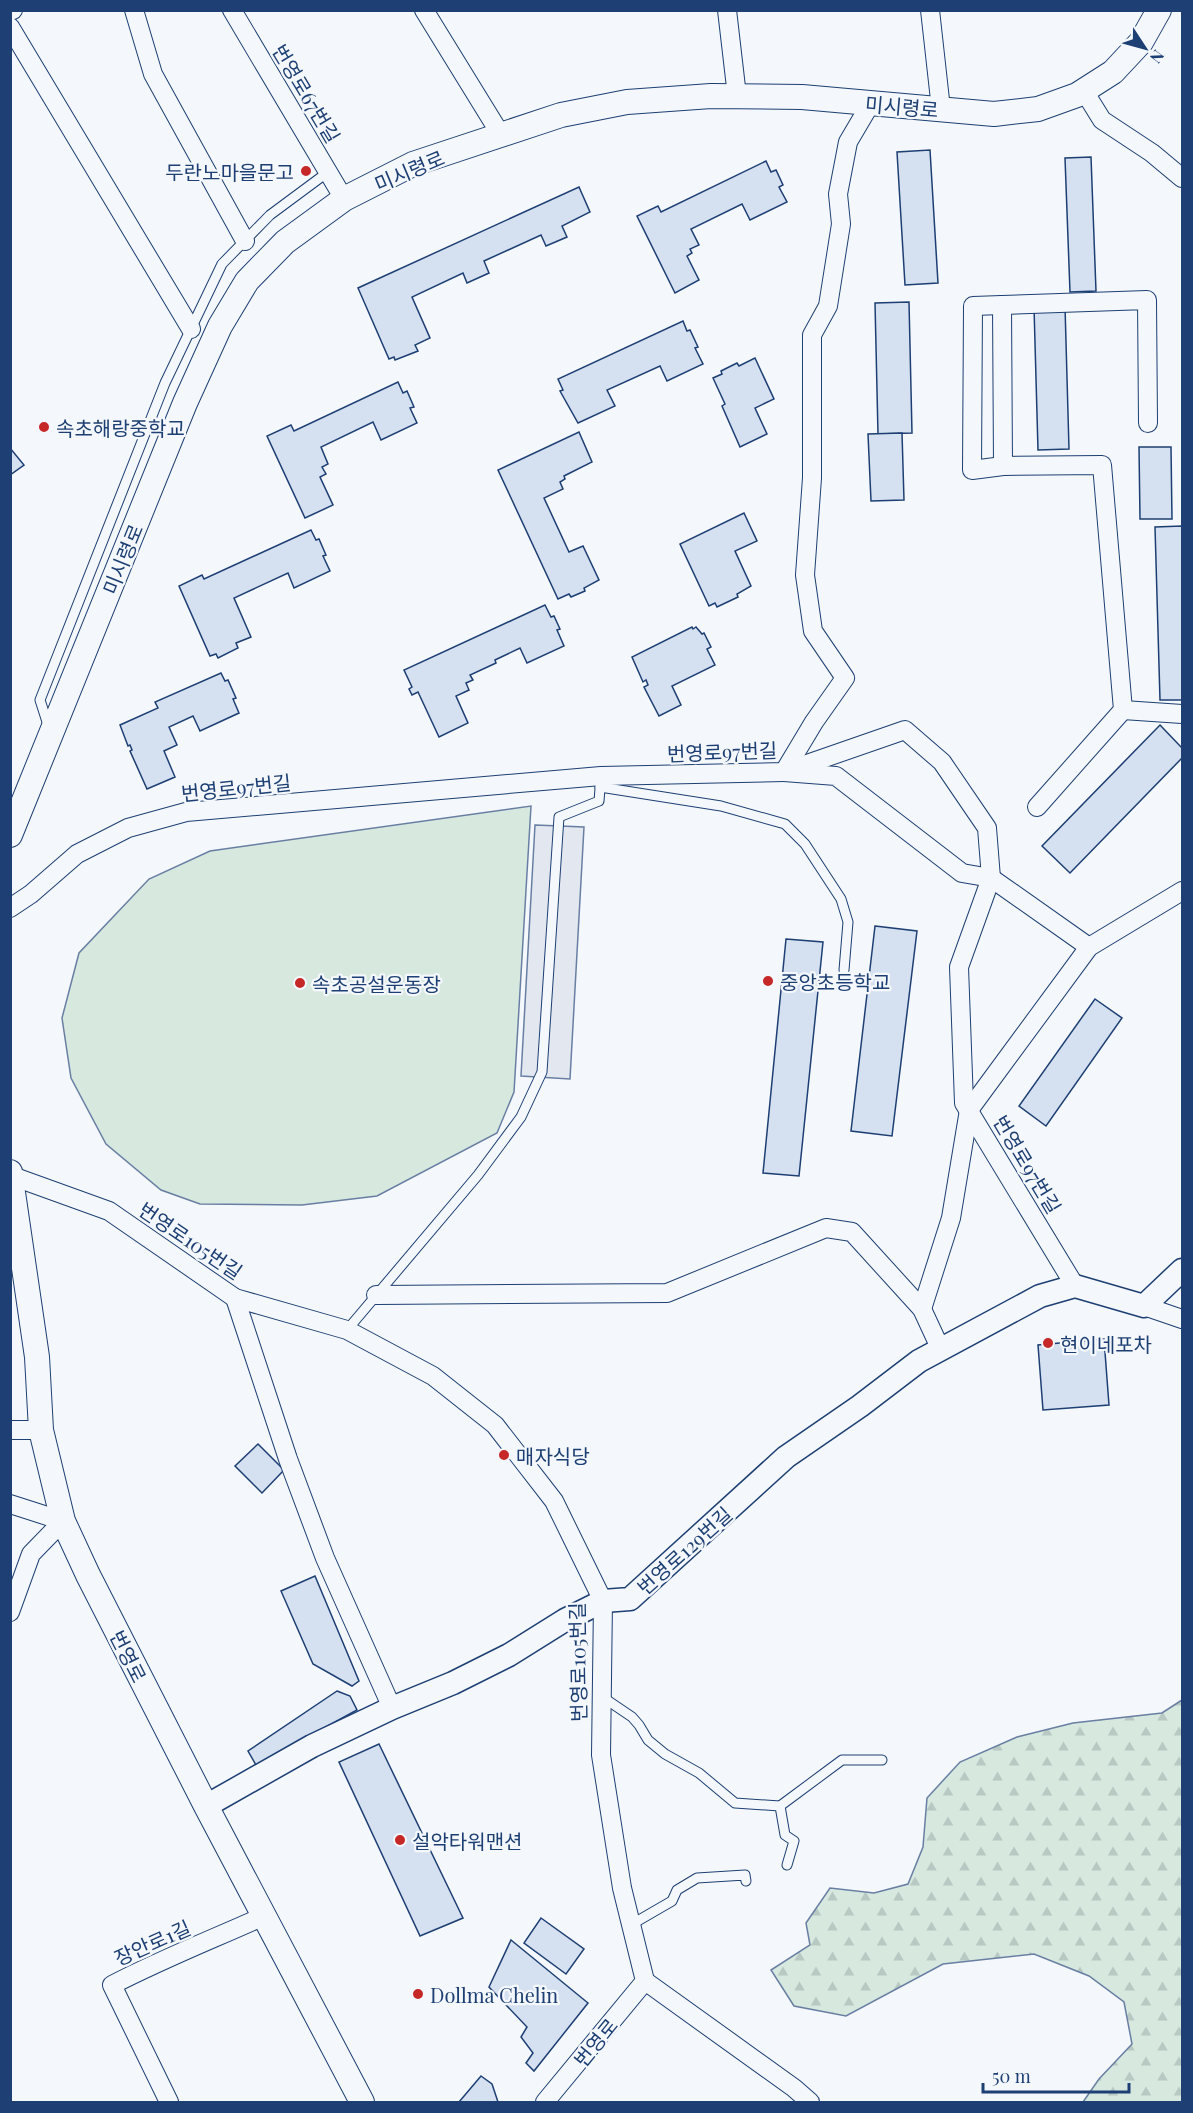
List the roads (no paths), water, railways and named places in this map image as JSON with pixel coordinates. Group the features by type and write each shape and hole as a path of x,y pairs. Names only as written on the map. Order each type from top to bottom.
{"main road":[{"name":"미시령로","path":"10,836 185,403 220,326 248,281 285,242 344,199 413,164 561,115 627,102 711,96 802,97 994,114 1038,109 1084,91 1113,72 1141,42 1159,10"},
{"name":"번영로","path":"11,1174 38,1357 40,1430 63,1521 93,1586 206,1806 362,2103"}],"street":[{"path":"134,10 153,74 244,241"},
{"name":"번영로67번길","path":"232,10 344,199"},
{"path":"424,10 501,135"},
{"path":"727,10 737,96"},
{"path":"930,10 941,109"},
{"path":"10,27 191,329"},
{"path":"1084,91 1102,120 1152,153 1182,178"},
{"path":"871,103 848,142 838,194 841,224 828,306 812,335 812,478 807,587 813,631 845,678 814,722 784,772 836,776 962,873 992,878 1089,947"},
{"path":"1037,807 1123,710 1102,465 1003,466 972,470 973,306 1147,300 1148,423"},
{"path":"1002,304 1003,466"},
{"path":"1123,710 1182,714"},
{"name":"번영로97번길","path":"10,908 31,894 76,854 128,828 186,812 601,782 784,772 905,730 942,762 987,828 992,878 959,967 964,1102 1075,1286"},
{"path":"922,1309 951,1218 969,1110 1089,947 1182,891"},
{"name":"번영로105번길","path":"11,1174 109,1211 235,1298 347,1330 433,1376 495,1425 554,1501 603,1601 600,1755 622,1888 645,1981"},
{"path":"376,1295 667,1293 826,1228 852,1232 922,1309 941,1350"},
{"path":"1144,1306 1182,1270"},
{"path":"1075,1286 1182,1319"},
{"name":"번영로129번길","path":"206,1806 312,1746 392,1708 463,1679 509,1655 565,1620 603,1601 630,1599 786,1457 860,1406 919,1361 1040,1296 1075,1286"},
{"path":"235,1298 288,1459 325,1558 392,1708"},
{"path":"10,1430 40,1430"},
{"path":"10,1504 63,1521 31,1554 10,1612"},
{"name":"장안로1길","path":"169,2103 112,1985 155,1962 208,1942 264,1916"},
{"path":"645,1981 794,2088 809,2102"},
{"name":"번영로","path":"545,2103 645,1981"}],"lane":[{"path":"51,735 40,700 165,383 222,264 270,215 328,172"},
{"path":"347,1330 478,1175 521,1117 542,1072 559,817 599,801 601,782 721,806 785,824 805,844 841,899 848,922 844,970"},
{"path":"601,1696 632,1717 648,1740 665,1754 699,1773 735,1803 780,1806 842,1760 882,1760"},
{"path":"780,1806 785,1835 794,1842 787,1865"},
{"path":"622,1888 634,1923 672,1901 677,1890 697,1878 745,1875 746,1881"}],"place":[{"name":"두란노마을문고","path":"306,171"},
{"name":"속초해랑중학교","path":"44,427"},
{"name":"중앙초등학교","path":"768,981"},
{"name":"속초공설운동장","path":"300,983"},
{"name":"현이네포차","path":"1048,1343"},
{"name":"매자식당","path":"504,1455"},
{"name":"설악타워맨션","path":"400,1840"},
{"name":"Dollma Chelin","path":"418,1994"}]}
